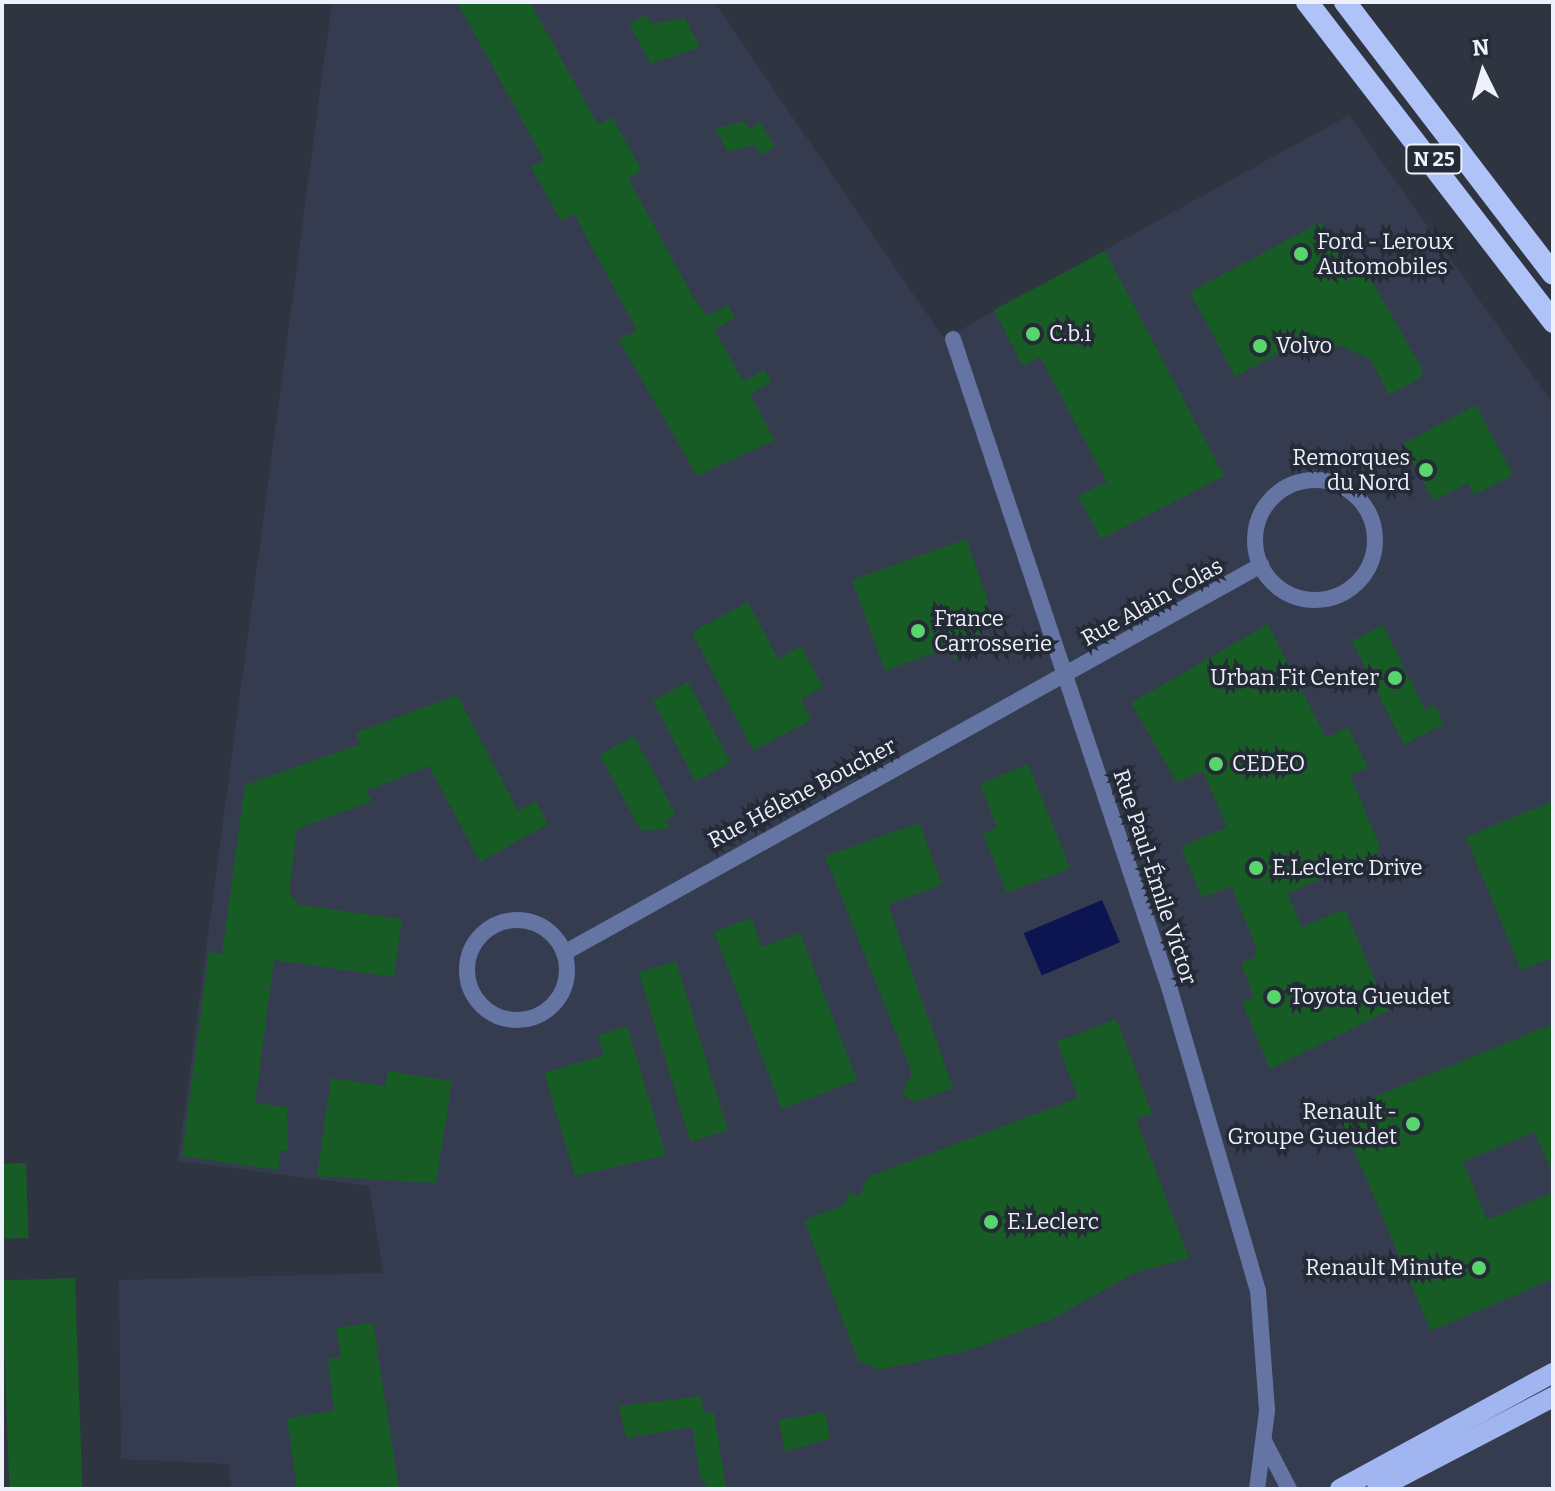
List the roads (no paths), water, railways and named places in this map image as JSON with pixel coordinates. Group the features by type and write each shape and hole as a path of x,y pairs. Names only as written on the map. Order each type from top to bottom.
{"highway":[{"name":"N 25","path":"1307,2 1553,322"},
{"name":"N 25","path":"1345,2 1553,274"}],"main road":[{"path":"1340,1489 1553,1373"},
{"path":"1377,1489 1553,1397"}],"street":[{"name":"Rue Paul-Émile Victor","path":"953,339 1170,990 1258,1290 1264,1439 1257,1489"},
{"path":"1319,481 1346,488 1371,517 1376,535 1367,572 1339,596 1303,599 1261,565 1256,528 1263,510 1291,485 1319,481"},
{"name":"Rue Alain Colas","path":"1064,676 1261,565"},
{"name":"Rue Hélène Boucher","path":"564,953 1064,676"},
{"path":"499,923 545,928 564,953 564,987 543,1013 527,1020 493,1015 470,990 468,956 499,923"},
{"name":"Rue Paul-Émile Victor","path":"1264,1439 1289,1489"}],"place":[{"name":"Ford - Leroux Automobiles","path":"1301,254"},
{"name":"C.b.i","path":"1033,334"},
{"name":"Volvo","path":"1260,346"},
{"name":"Remorques du Nord","path":"1426,470"},
{"name":"France Carrosserie","path":"918,631"},
{"name":"Urban Fit Center","path":"1395,678"},
{"name":"CEDEO","path":"1216,764"},
{"name":"E.Leclerc Drive","path":"1256,868"},
{"name":"Toyota Gueudet","path":"1274,997"},
{"name":"Renault - Groupe Gueudet","path":"1413,1124"},
{"name":"E.Leclerc","path":"991,1222"},
{"name":"Renault Minute","path":"1479,1268"}]}
